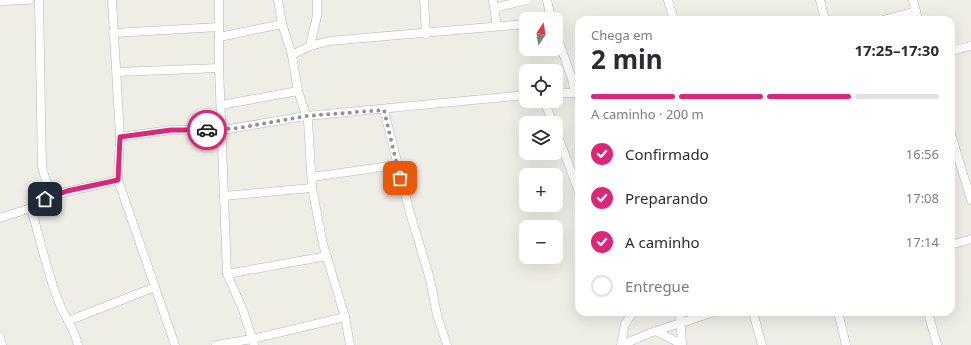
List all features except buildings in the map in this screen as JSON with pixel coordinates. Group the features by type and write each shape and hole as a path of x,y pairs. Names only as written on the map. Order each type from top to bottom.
{"street":[{"path":"0,1 29,0"},
{"path":"39,0 42,168 48,187 53,195"},
{"path":"112,0 120,137 118,180 175,345"},
{"path":"219,0 219,68 223,130 227,274 253,342"},
{"path":"278,0 282,24 292,55 298,91 306,116 312,188 323,244 345,317 350,345"},
{"path":"310,46 317,16 317,0"},
{"path":"424,0 426,34"},
{"path":"497,26 494,4 527,0"},
{"path":"547,0 550,12"},
{"path":"668,0 673,16"},
{"path":"820,0 824,16"},
{"path":"913,0 917,16"},
{"path":"898,16 916,11"},
{"path":"219,37 282,24"},
{"path":"292,55 310,46 329,41 426,34 519,24"},
{"path":"113,33 219,27"},
{"path":"955,50 971,46"},
{"path":"563,53 575,87"},
{"path":"117,72 219,68"},
{"path":"221,105 298,91"},
{"path":"563,93 575,93"},
{"path":"120,137 171,130 223,130 306,116 384,110 519,96"},
{"path":"384,110 414,230 430,279 437,315 447,345"},
{"path":"955,147 971,200"},
{"path":"563,150 575,181"},
{"path":"312,177 397,165"},
{"path":"0,218 31,208 53,195 118,180"},
{"path":"224,196 312,188"},
{"path":"31,208 58,300 68,321 73,327 78,345"},
{"path":"955,244 971,239"},
{"path":"227,274 327,256"},
{"path":"68,321 155,287"},
{"path":"630,316 625,324 622,345 702,316"},
{"path":"656,332 682,344 680,316"},
{"path":"754,316 762,345"},
{"path":"839,316 846,345"},
{"path":"929,316 937,345"},
{"path":"216,345 253,342 345,317"},
{"path":"0,337 2,345"}],"way so far":[{"path":"207,130 239,128 306,116 384,110 400,178"}],"route":[{"path":"45,199 67,191 118,180 120,137 171,130 207,130"}]}
